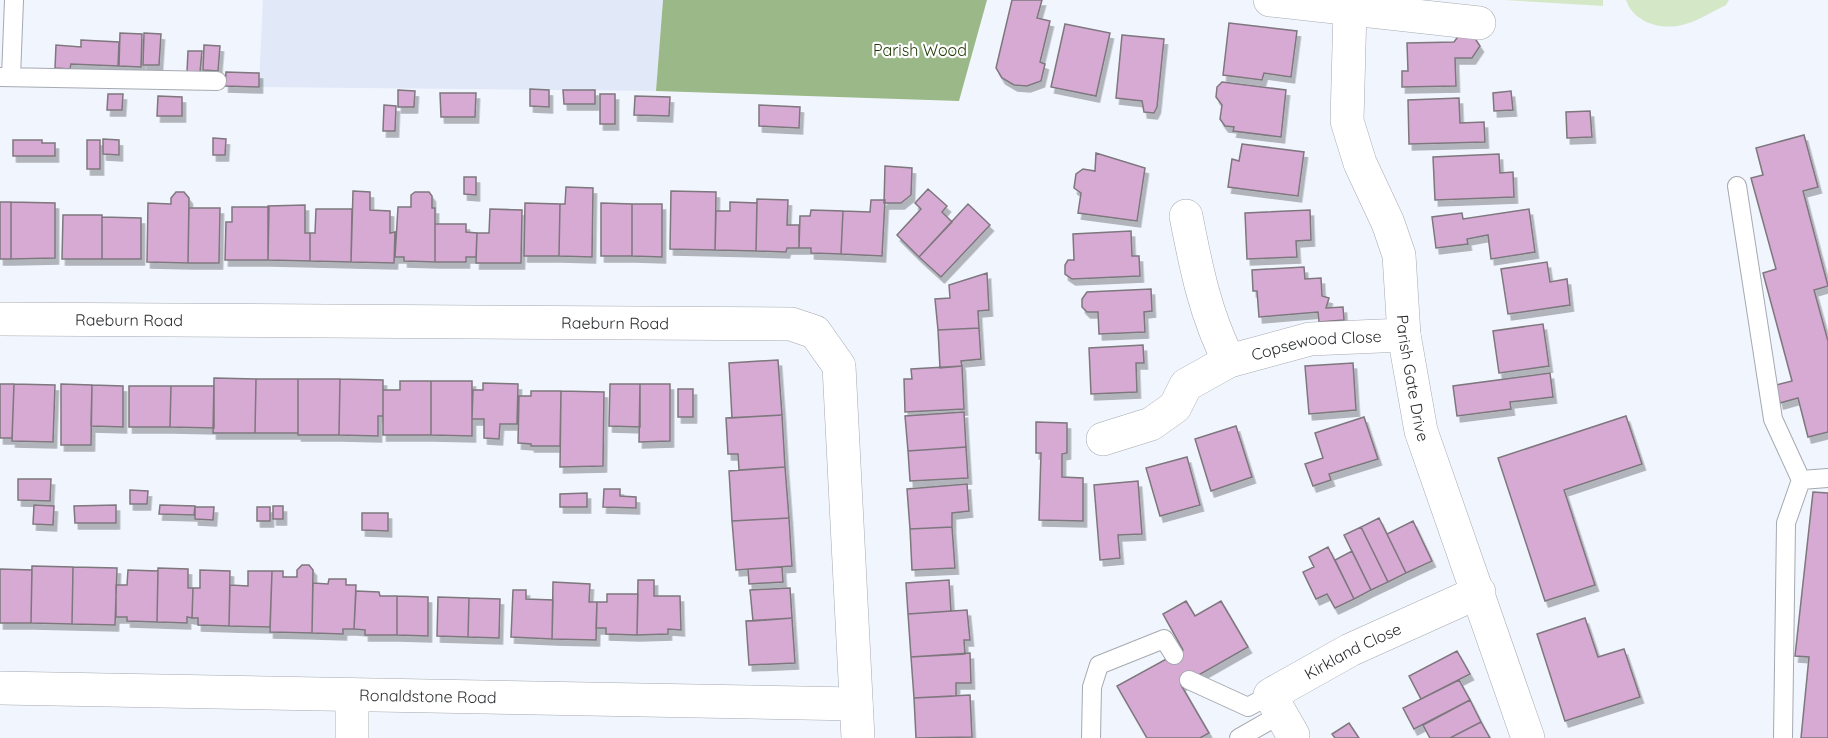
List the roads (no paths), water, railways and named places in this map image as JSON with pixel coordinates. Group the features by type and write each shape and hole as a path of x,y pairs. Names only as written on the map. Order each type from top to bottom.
{"street":[{"path":"1270,0 1479,23"},
{"name":"Parish Gate Drive","path":"1350,9 1347,121 1360,163 1388,223 1399,255 1404,335 1421,431 1528,738"},
{"name":"Copsewood Close","path":"1185,216 1200,290 1214,333 1229,361"},
{"name":"Raeburn Road","path":"0,319 791,324 815,332 839,366 858,738"},
{"name":"Copsewood Close","path":"1103,439 1150,424 1175,407 1186,385 1229,361 1310,339 1404,335"},
{"name":"Kirkland Close","path":"1281,714 1350,650 1479,592"},
{"name":"Ronaldstone Road","path":"0,688 856,704"},
{"path":"352,695 352,738"}],"lane":[{"path":"15,0 6,77 217,81"},
{"path":"1737,186 1773,419 1801,480 1786,523 1783,738"},
{"path":"1801,480 1828,478"},
{"path":"1091,738 1092,687 1100,665 1164,639 1174,655"},
{"path":"1189,680 1248,706 1281,714"},
{"path":"1239,738 1281,714"}],"park label":[{"name":"Parish Wood","path":"920,50"}]}
